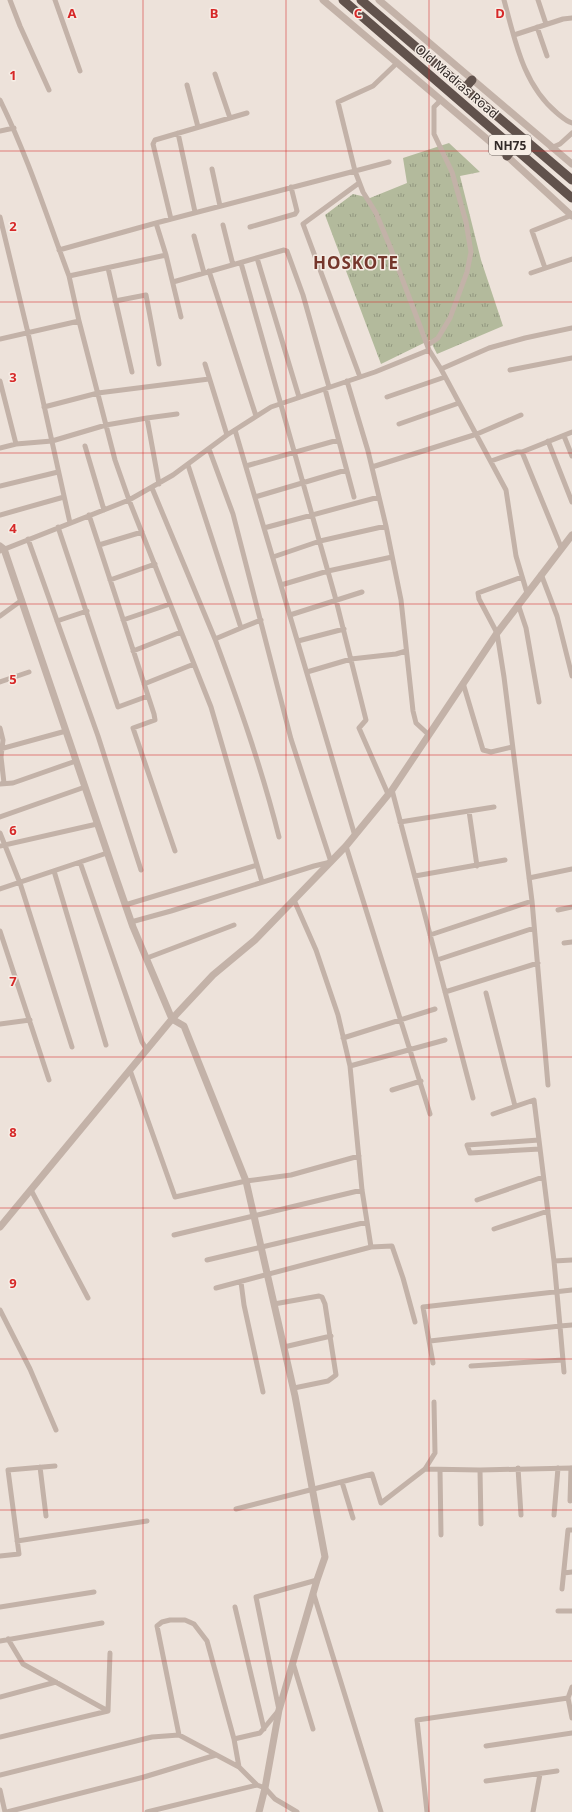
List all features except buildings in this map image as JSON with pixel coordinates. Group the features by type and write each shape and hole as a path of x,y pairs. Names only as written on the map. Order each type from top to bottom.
{"highway":[{"name":"Old Madras Road","path":"343,0 572,198"},
{"name":"Old Madras Road","path":"361,0 572,180"},
{"path":"464,89 472,80"},
{"path":"507,156 513,148"}],"street":[{"path":"10,0 49,90"},
{"path":"55,0 80,71"},
{"path":"323,0 507,156 572,216 532,231 545,268"},
{"path":"379,0 551,148 572,164"},
{"path":"504,0 522,64 545,103 567,121 572,123"},
{"path":"538,0 546,24"},
{"path":"514,35 563,19 572,18"},
{"path":"537,27 547,56"},
{"path":"397,63 373,86 338,102 359,182 376,213 429,348 477,434 506,490 516,556 527,593"},
{"path":"215,74 230,118"},
{"path":"187,85 198,127"},
{"path":"0,100 14,128 37,185 68,276 115,460 129,500 211,707 262,882"},
{"path":"259,1812 265,1788 279,1710 325,1557 294,1388 246,1182 184,1026 172,1019 131,922 22,600 2,549 129,500 159,484 188,465 227,435 256,416 282,403 347,382 429,348 438,338 450,318 467,272 471,252 466,222 452,172 434,134 434,107 441,100"},
{"path":"171,219 153,144 155,140 247,113"},
{"path":"0,131 14,128"},
{"path":"178,133 195,212"},
{"path":"551,148 560,144 572,133"},
{"path":"59,250 195,212 389,162"},
{"path":"212,169 220,206"},
{"path":"359,182 303,224 360,377"},
{"path":"250,227 295,214 297,211 291,187"},
{"path":"0,217 28,333 70,523"},
{"path":"156,223 166,255 181,317"},
{"path":"223,225 233,265"},
{"path":"194,236 256,416"},
{"path":"173,282 284,250 288,251 303,295 327,388 338,440 354,498"},
{"path":"68,276 166,255"},
{"path":"257,258 299,397"},
{"path":"531,273 572,259"},
{"path":"241,263 282,403 344,630 366,720 359,728 390,792 400,822 473,1098"},
{"path":"108,268 132,372"},
{"path":"115,301 146,295 159,364"},
{"path":"0,339 80,321"},
{"path":"441,370 489,348 525,338 572,328"},
{"path":"510,370 572,358"},
{"path":"205,364 227,435"},
{"path":"386,397 445,377"},
{"path":"44,407 98,393 210,379"},
{"path":"0,381 16,444"},
{"path":"347,382 372,467 401,600 413,711 416,723 429,735"},
{"path":"399,424 459,403"},
{"path":"0,448 16,444 52,441 106,425 177,414"},
{"path":"372,467 477,434 521,415"},
{"path":"147,418 159,484"},
{"path":"235,430 355,836"},
{"path":"491,461 517,452 522,452 572,432"},
{"path":"564,436 572,456"},
{"path":"246,466 338,440"},
{"path":"548,441 572,502"},
{"path":"84,446 104,510"},
{"path":"209,449 232,514 291,739 331,862"},
{"path":"522,452 561,548"},
{"path":"188,465 241,628"},
{"path":"255,497 346,470"},
{"path":"0,486 58,472"},
{"path":"152,488 214,638 269,797 279,837"},
{"path":"264,528 379,496"},
{"path":"0,515 64,497"},
{"path":"89,515 155,720 133,728 175,850"},
{"path":"273,557 320,542 386,526"},
{"path":"58,527 118,707 148,696"},
{"path":"99,545 142,532"},
{"path":"0,1227 172,1019 213,975 255,940 355,836 390,792 497,633 572,535"},
{"path":"28,539 98,736 141,870"},
{"path":"281,585 328,571 392,557"},
{"path":"110,580 155,564"},
{"path":"542,574 557,616 572,676"},
{"path":"522,577 478,593 479,599 497,633 504,677 532,901 548,1085"},
{"path":"290,615 362,592"},
{"path":"0,616 22,600"},
{"path":"123,620 170,604"},
{"path":"518,604 526,628 540,702"},
{"path":"57,621 87,611"},
{"path":"214,638 261,620"},
{"path":"298,641 344,630"},
{"path":"133,651 181,632"},
{"path":"307,672 350,659 396,654 406,650"},
{"path":"144,684 194,664"},
{"path":"0,682 29,672"},
{"path":"463,683 483,750 491,752 512,748"},
{"path":"0,728 3,740 1,749 2,784 13,783 76,761"},
{"path":"1,749 66,730"},
{"path":"0,817 85,787"},
{"path":"400,822 494,807"},
{"path":"469,811 477,866"},
{"path":"2,846 97,824"},
{"path":"0,834 2,846 20,883 72,1047"},
{"path":"346,846 421,1081 430,1114"},
{"path":"0,889 107,853"},
{"path":"414,876 505,860"},
{"path":"80,862 117,972 142,1042 147,1050"},
{"path":"131,922 331,862"},
{"path":"125,905 257,865"},
{"path":"529,878 572,869"},
{"path":"54,871 106,1046"},
{"path":"294,900 316,950 338,1015 350,1066 362,1190 371,1247"},
{"path":"430,935 532,901"},
{"path":"558,910 572,907"},
{"path":"147,958 234,925"},
{"path":"437,960 534,928"},
{"path":"0,931 49,1080"},
{"path":"564,943 572,942"},
{"path":"445,992 538,963"},
{"path":"486,993 515,1106"},
{"path":"343,1038 435,1009"},
{"path":"0,1024 30,1020"},
{"path":"350,1066 445,1040"},
{"path":"130,1070 175,1197 246,1182 291,1175 359,1156"},
{"path":"392,1090 421,1081"},
{"path":"493,1114 534,1100 554,1261 564,1372"},
{"path":"539,1140 467,1144 470,1153 540,1149"},
{"path":"477,1200 543,1177"},
{"path":"31,1190 88,1298"},
{"path":"174,1235 362,1190"},
{"path":"494,1228 548,1211"},
{"path":"207,1260 367,1222"},
{"path":"216,1288 371,1247 392,1246 403,1278 415,1322"},
{"path":"554,1261 572,1260"},
{"path":"241,1282 244,1305 263,1392"},
{"path":"433,1362 423,1307 572,1290"},
{"path":"274,1304 310,1296 322,1297 325,1304 336,1375 328,1381 294,1388"},
{"path":"0,1310 30,1369 56,1430"},
{"path":"430,1340 572,1325"},
{"path":"284,1347 331,1336"},
{"path":"471,1366 563,1360"},
{"path":"236,1509 372,1474 381,1503 425,1469 435,1453 434,1402"},
{"path":"0,1556 19,1554 8,1470 55,1466"},
{"path":"40,1467 46,1516"},
{"path":"518,1468 521,1515"},
{"path":"554,1515 558,1468"},
{"path":"425,1469 480,1470 572,1468 570,1501"},
{"path":"440,1470 441,1535"},
{"path":"480,1470 481,1524"},
{"path":"342,1482 353,1518"},
{"path":"17,1541 147,1521"},
{"path":"562,1589 568,1530 572,1530"},
{"path":"564,1573 572,1572"},
{"path":"234,1739 260,1733 279,1710 256,1596 317,1580"},
{"path":"0,1607 94,1592"},
{"path":"314,1595 381,1812"},
{"path":"235,1608 264,1729"},
{"path":"558,1611 572,1611"},
{"path":"179,1735 157,1626 162,1622 170,1620 185,1620 194,1624 207,1641 234,1739 239,1768"},
{"path":"0,1641 102,1623"},
{"path":"8,1640 23,1664 108,1711"},
{"path":"108,1711 110,1653"},
{"path":"293,1663 313,1729"},
{"path":"0,1697 56,1682"},
{"path":"572,1687 568,1698 572,1718"},
{"path":"427,1812 417,1720 568,1698"},
{"path":"0,1737 108,1711"},
{"path":"486,1746 572,1733"},
{"path":"0,1775 152,1737 179,1735 239,1768 257,1784 265,1788 275,1799 297,1812"},
{"path":"0,1790 6,1812 144,1777 216,1755"},
{"path":"486,1781 557,1771"},
{"path":"533,1812 540,1774"},
{"path":"147,1812 257,1784"}],"green space":[{"path":"449,143 480,172 460,176 481,260 503,326 437,354 430,340 381,364 325,215 353,194 370,198 407,183 403,158"}],"district":[{"name":"HOSKOTE","path":"356,262"}]}
